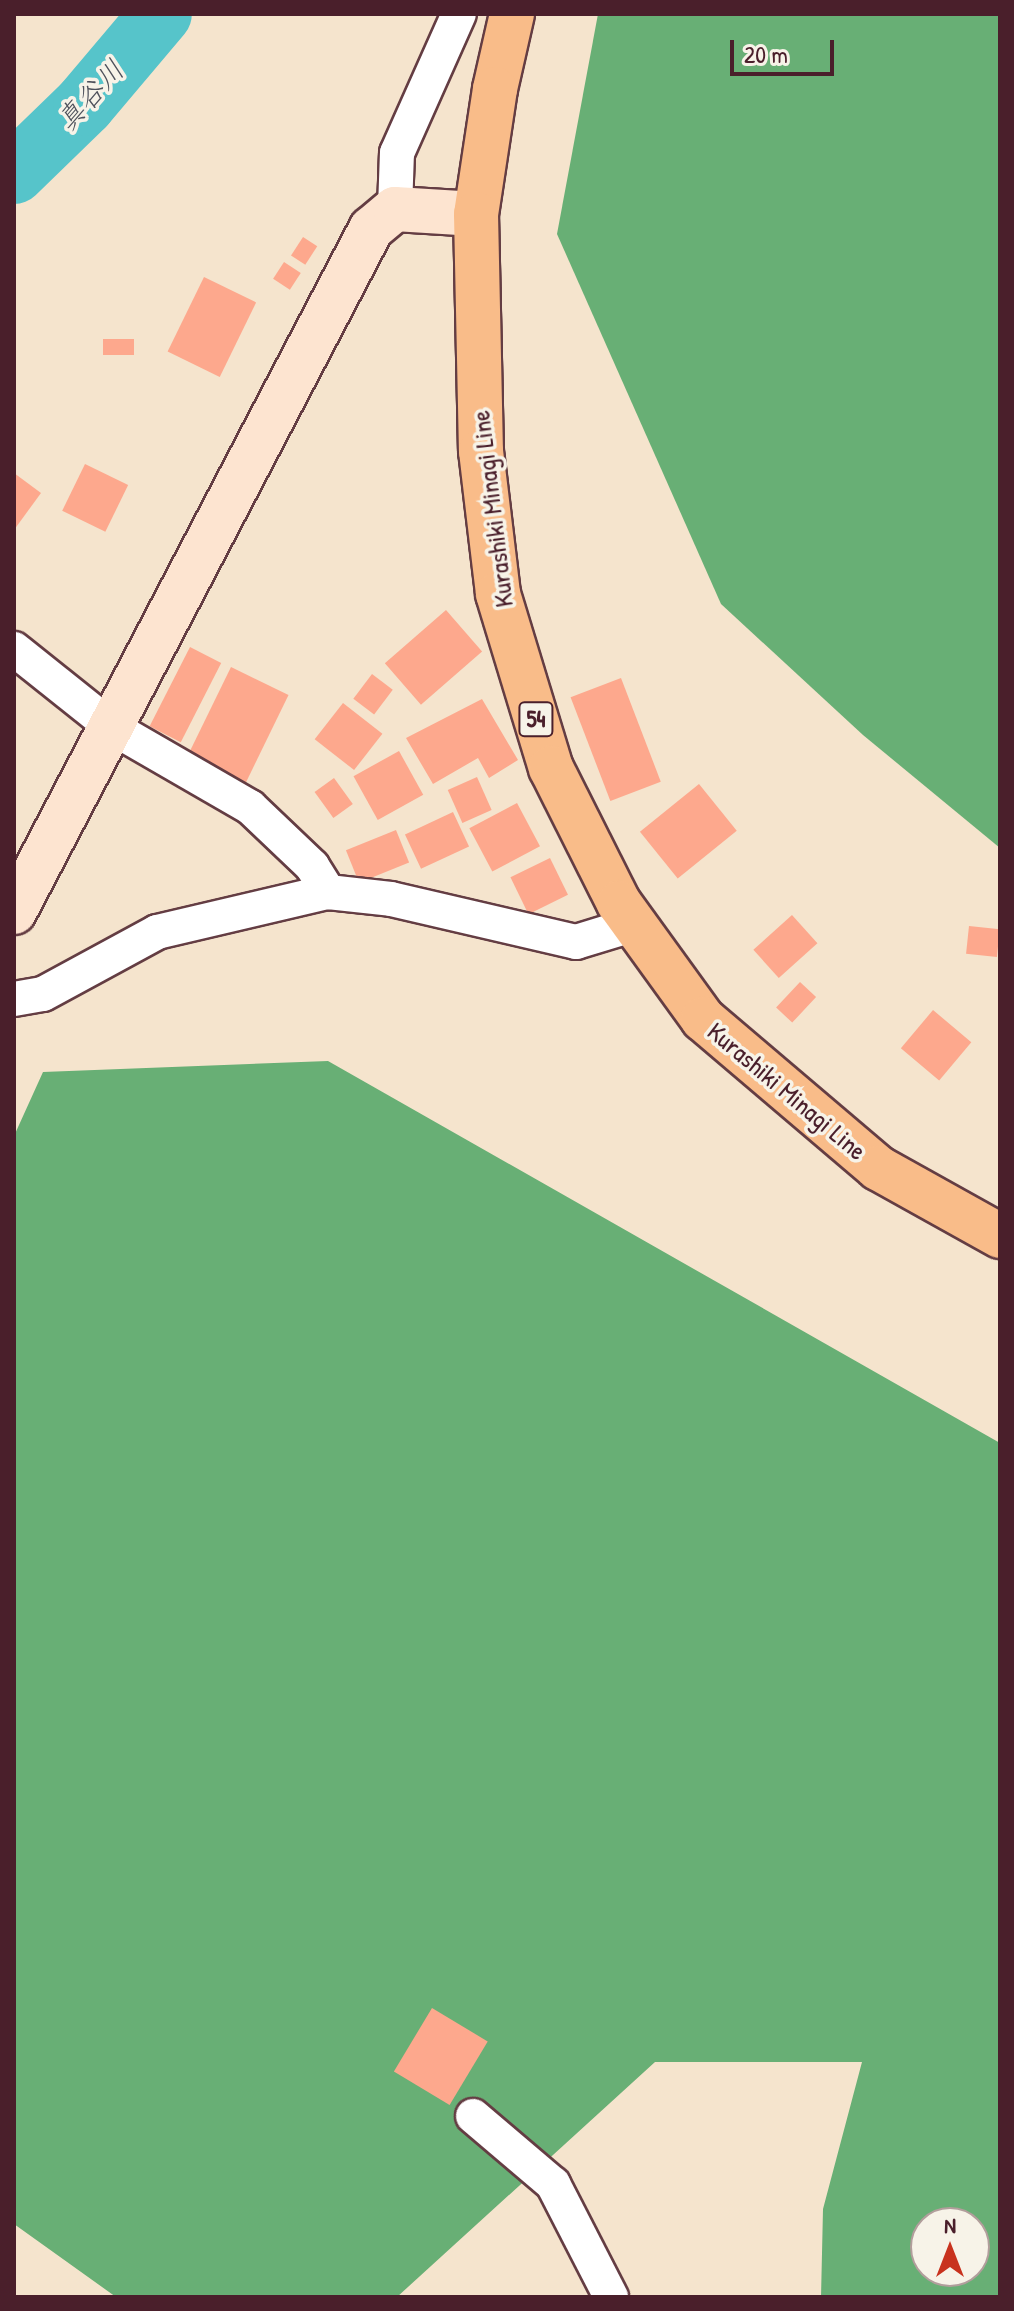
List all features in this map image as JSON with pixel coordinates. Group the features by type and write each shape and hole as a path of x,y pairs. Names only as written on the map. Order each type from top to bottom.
{"main road":[{"name":"Kurashiki Minagi Line","path":"512,14 495,89 476,214 481,451 498,594 551,768 635,924 703,1019 878,1168 1000,1236"}],"street":[{"path":"395,209 397,153 459,14"},
{"path":"14,912 113,728 371,229 395,209 476,214"},
{"path":"14,649 113,728 250,807 312,866 328,892"},
{"path":"14,999 43,994 157,932 328,892 391,899 576,942 635,924"},
{"path":"473,2116 553,2184 611,2297"}],"green space":[{"path":"598,14 1000,14 1000,848 863,735 721,604 557,234"},
{"path":"328,1061 1000,1443 1000,2297 821,2297 823,2209 862,2062 655,2062 397,2297 116,2297 14,2224 14,1136 43,1072"}],"building":[{"path":"303,237 317,246 305,265 291,255"},
{"path":"284,262 301,273 290,290 273,279"},
{"path":"204,277 256,302 220,377 168,352"},
{"path":"103,339 134,339 134,355 103,355"},
{"path":"85,464 128,485 105,532 62,511"},
{"path":"14,473 41,493 14,530"},
{"path":"446,610 482,652 421,705 385,663"},
{"path":"190,647 221,663 181,742 150,726"},
{"path":"231,667 289,695 246,783 188,755"},
{"path":"372,674 393,690 374,714 353,699"},
{"path":"621,678 661,782 610,801 571,697"},
{"path":"482,699 518,760 489,778 478,758 433,784 406,738"},
{"path":"343,703 382,734 354,770 315,739"},
{"path":"399,751 423,795 378,820 354,776"},
{"path":"477,777 492,810 462,823 448,790"},
{"path":"334,778 353,804 333,818 315,792"},
{"path":"699,784 737,831 678,878 640,832"},
{"path":"517,803 540,846 492,872 469,828"},
{"path":"453,812 469,846 421,869 405,834"},
{"path":"396,830 409,862 359,883 346,850"},
{"path":"550,858 568,895 528,914 510,877"},
{"path":"792,915 817,943 779,978 753,950"},
{"path":"969,926 1000,929 997,957 966,954"},
{"path":"800,982 816,997 792,1023 776,1008"},
{"path":"933,1010 971,1042 939,1080 901,1048"},
{"path":"432,2008 488,2041 450,2105 394,2071"}],"waterway":[{"name":"真谷川","path":"14,173 84,105 161,14"}]}
